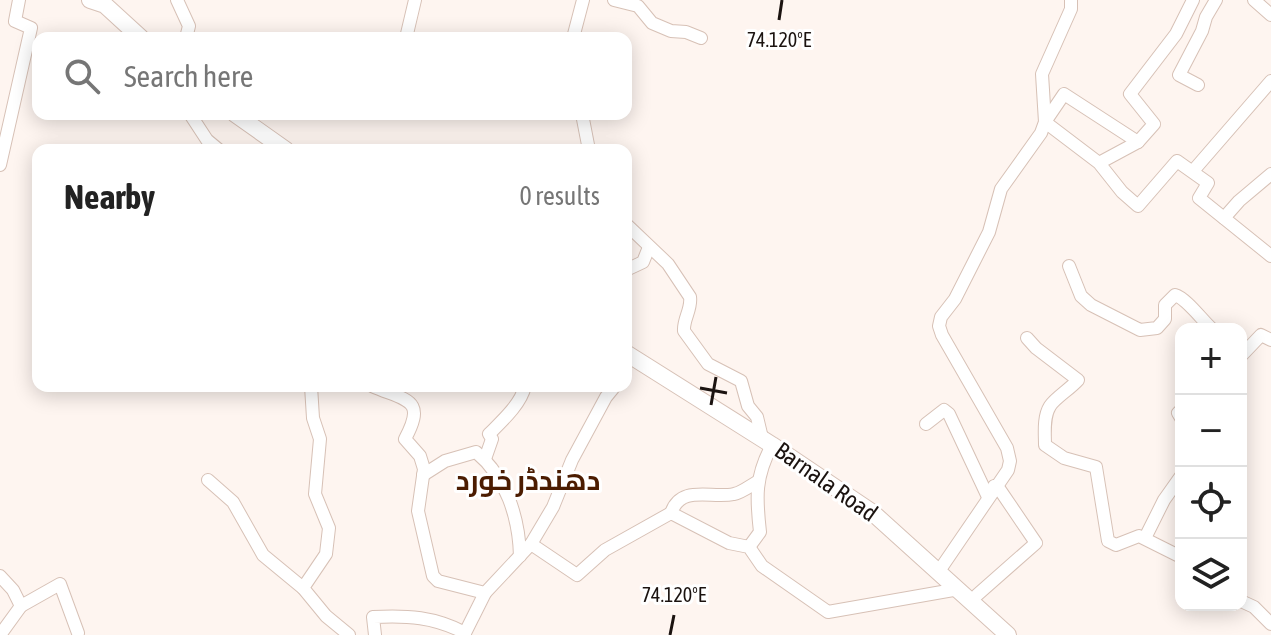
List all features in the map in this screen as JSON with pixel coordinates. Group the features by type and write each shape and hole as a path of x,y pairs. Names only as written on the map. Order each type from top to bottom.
{"main road":[{"path":"90,0 105,5 134,32"},
{"path":"244,120 278,144"},
{"name":"Barnala Road","path":"632,359 767,442 873,513 1008,635"}],"street":[{"path":"0,165 31,28 15,21 19,0"},
{"path":"177,0 189,26 188,32"},
{"path":"407,32 415,0"},
{"path":"575,32 583,0"},
{"path":"614,0 638,6 652,23 701,38"},
{"path":"1071,0 1071,9 1042,74 1045,122 1099,163 1122,192 1138,206 1177,161 1208,183 1199,198 1271,256"},
{"path":"1099,163 1138,142 1154,124 1130,94 1176,34 1193,0"},
{"path":"1198,85 1179,75 1216,0"},
{"path":"1254,0 1271,15"},
{"path":"1193,171 1271,81"},
{"path":"939,571 1008,470 1010,461 1007,448 961,371 939,326 941,317 955,299 989,232 1001,189 1064,94 1138,142"},
{"path":"194,120 212,144"},
{"path":"583,120 588,144"},
{"path":"1224,218 1271,174"},
{"path":"632,230 668,264 690,297 684,331 708,364 741,381 748,406 757,417 767,442 757,482 760,532 749,547"},
{"path":"632,267 643,262 649,247"},
{"path":"1069,266 1081,296 1125,324 1140,330 1157,328 1165,319 1165,305 1175,295 1182,297 1206,323"},
{"path":"1247,350 1261,335 1271,340"},
{"path":"1027,338 1078,380 1051,404 1047,412 1045,445 1064,458 1096,467 1108,541 1116,545 1139,536 1175,554"},
{"path":"303,588 326,554 329,528 315,494 320,439 313,418 311,392"},
{"path":"386,392 415,408 416,416 405,439 420,456 423,475 418,511 433,576 445,583 485,593"},
{"path":"485,459 492,439 489,434 524,392"},
{"path":"375,635 373,617 396,615 419,616 450,625 464,634 485,593 531,544 553,507 572,460 610,392"},
{"path":"926,424 944,410 949,414 991,492"},
{"path":"423,475 463,454 476,452 485,459 499,475 504,487 518,533 520,556"},
{"path":"208,480 233,502 263,555 303,588 326,616 349,635"},
{"path":"531,544 577,575 605,550 671,513 675,502 685,495 734,494 757,482"},
{"path":"1145,538 1175,484"},
{"path":"977,595 1036,543 1000,490 991,492"},
{"path":"671,513 729,543 749,547 762,566 828,612 959,589"},
{"path":"0,576 13,590 21,606"},
{"path":"0,635 21,606 60,584 78,633"},
{"path":"1247,604 1271,624"}],"district":[{"name":"دھندڈر خورد","path":"528,480"}]}
